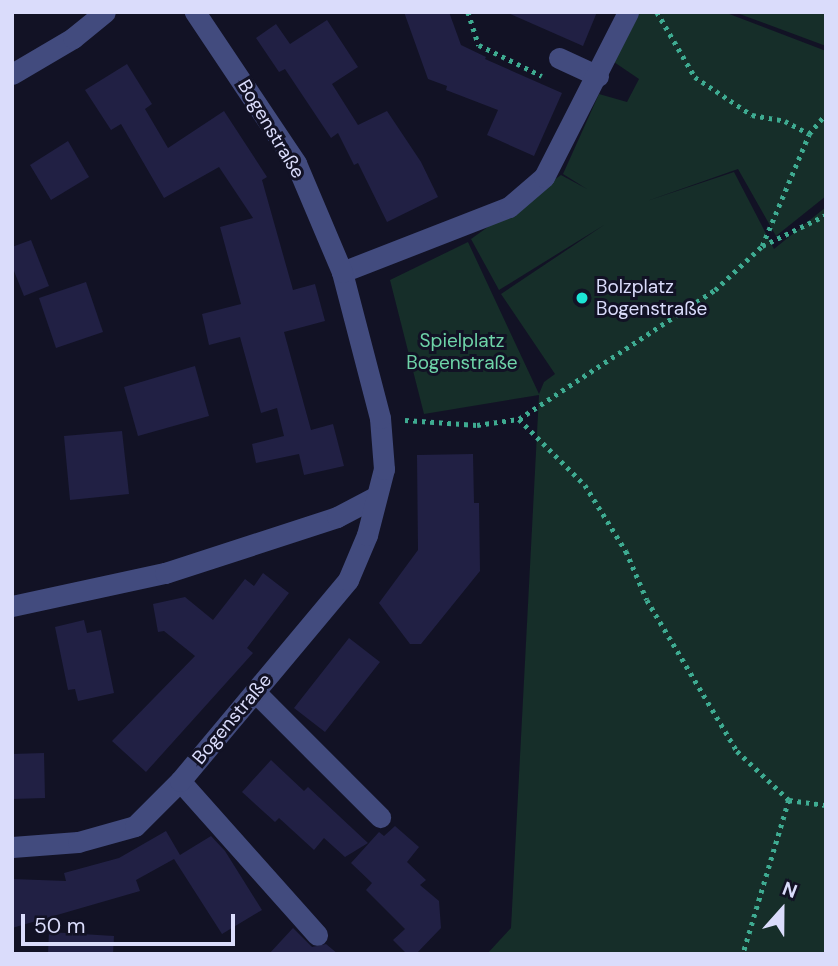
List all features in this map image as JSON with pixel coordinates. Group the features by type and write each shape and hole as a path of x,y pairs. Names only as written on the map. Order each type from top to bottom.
{"street":[{"path":"12,74 73,38 105,12"},
{"name":"Bogenstraße","path":"12,847 78,842 135,826 180,781 348,580 367,535 384,468 380,418 342,272 296,163 195,12"},
{"path":"342,272 509,207 544,177 598,76 628,12"},
{"path":"559,58 598,76"},
{"path":"12,606 165,573 337,517 375,497"},
{"path":"255,692 380,817"},
{"path":"180,781 317,935"}],"path":[{"path":"468,12 480,45 551,80"},
{"path":"657,12 695,77 752,115 785,121 809,134"},
{"path":"762,246 809,134 826,114"},
{"path":"380,418 477,425 519,419 715,290 762,246 826,215"},
{"path":"519,419 585,485 626,551 647,600 737,751 789,800 826,805"},
{"path":"743,954 789,800"}],"green space":[{"name":"Spielplatz Bogenstraße","path":"636,12 724,12 826,51 826,196 776,236 738,169 647,201 734,172 774,249 826,207 826,954 487,954 511,928 539,395 424,414 390,280 468,242 539,394 544,382 555,374 501,294 604,225 499,290 471,239 561,175 587,189 563,174 599,94 627,102 639,79 614,62"},
{"path":"734,12 826,12 826,46"}],"building":[{"path":"404,12 449,12 461,45 486,57 485,59 562,93 534,156 487,135 498,110 446,90 447,86 428,79"},
{"path":"506,12 597,12 583,46"},
{"path":"327,20 358,67 332,84 358,125 387,111 421,162 438,197 387,222 358,163 354,165 338,133 331,138 285,69 279,72 256,38 276,24 290,44"},
{"path":"127,64 152,104 145,109 168,148 224,111 267,177 262,180 293,290 315,284 325,321 284,332 311,430 333,424 344,466 304,475 299,454 256,463 252,444 284,436 277,408 261,413 240,337 209,345 202,314 241,304 220,227 253,218 219,167 164,198 121,124 111,130 85,90"},
{"path":"68,141 89,177 51,200 30,165"},
{"path":"31,240 49,286 24,296 12,266 12,247"},
{"path":"86,282 103,332 56,348 39,298"},
{"path":"195,366 209,416 138,436 124,387"},
{"path":"122,431 129,494 70,500 64,436"},
{"path":"473,454 474,503 479,503 480,571 421,644 410,644 379,603 418,550 417,455"},
{"path":"263,573 289,593 247,648 253,653 146,772 112,741 195,656 164,631 158,632 153,604 185,597 213,620 245,579 254,586"},
{"path":"84,620 87,633 101,630 114,693 78,701 75,689 68,690 55,627"},
{"path":"349,638 380,662 325,732 294,708"},
{"path":"44,753 45,798 12,799 12,754"},
{"path":"271,760 304,791 308,787 368,843 345,857 324,838 314,850 279,818 275,822 242,792"},
{"path":"395,826 419,847 407,862 426,880 420,885 439,901 441,928 416,954 407,954 393,940 405,929 366,890 372,883 351,863 379,832 384,836"},
{"path":"166,831 180,855 211,836 225,851 262,910 222,934 174,859 136,880 140,891 12,928 12,879 66,881 64,873 119,858"},
{"path":"293,928 312,947 326,944 338,954 269,954"},
{"path":"49,932 114,936 113,954 48,954"}],"place":[{"name":"Bolzplatz Bogenstraße","path":"582,298"}]}
